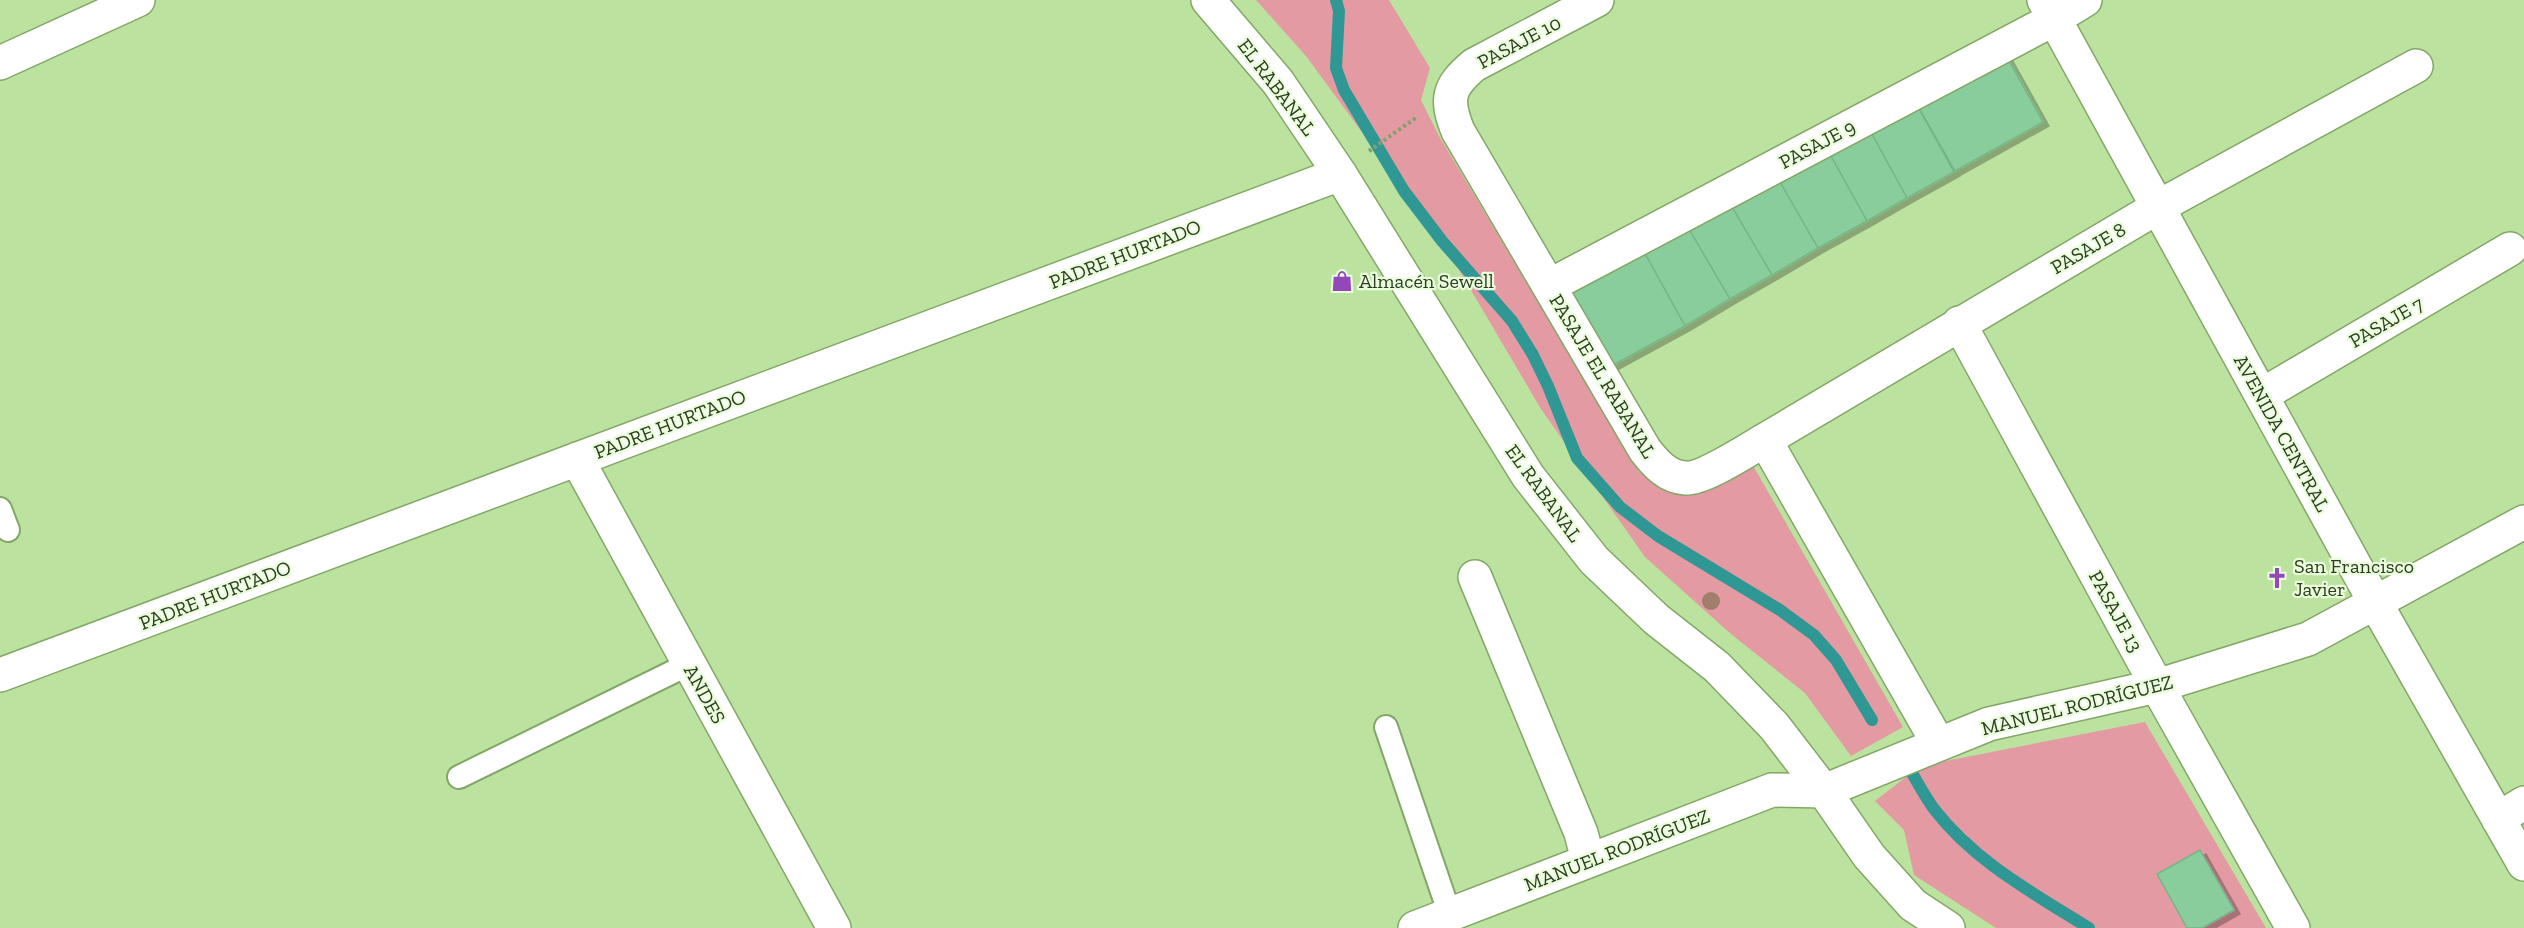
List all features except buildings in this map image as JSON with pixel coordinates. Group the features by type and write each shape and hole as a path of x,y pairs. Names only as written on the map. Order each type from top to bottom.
{"street":[{"path":"0,63 138,0"},
{"name":"EL RABANAL","path":"1208,0 1278,82 1340,174 1535,485 1594,560 1656,619 1717,667 1774,726 1824,791 1869,856 1913,905 1948,928"},
{"name":"PASAJE 10","path":"1450,94 1459,78 1474,65 1597,0"},
{"name":"PASAJE 9","path":"1549,286 2049,9 2085,0"},
{"name":"AVENIDA CENTRAL","path":"2049,9 2376,604 2511,811 2524,864"},
{"name":"PASAJE 8","path":"1765,440 2158,207 2416,66"},
{"name":"PASAJE EL RABANAL","path":"1450,94 1451,112 1458,131 1645,450 1656,464 1670,474 1686,479 1701,475 1765,440"},
{"name":"PADRE HURTADO","path":"0,675 1340,174"},
{"name":"PASAJE 7","path":"2262,395 2510,249"},
{"name":"PASAJE 13","path":"1959,323 2157,686 2293,928"},
{"path":"1765,440 1938,743"},
{"name":"ANDES","path":"577,459 834,928"},
{"name":"MANUEL RODRÍGUEZ","path":"1415,928 1772,790 1824,791 1989,724 2157,686 2308,639 2524,522"},
{"path":"1475,577 1581,833 1588,860"}],"lane":[{"path":"459,777 689,664"},
{"path":"1386,728 1450,915"}],"path":[{"path":"1368,153 1384,141"}],"shaded area":[{"path":"1256,0 1389,0 1430,68 1421,100 1439,136 1640,473 1662,486 1751,462 1903,727 1851,756 1805,693 1731,634 1645,557 1541,409 1442,241 1306,56"},
{"path":"2145,722 2266,928 1996,928 1914,875 1904,830 1875,801 1920,766"}],"waterway":[{"path":"1336,0 1339,11 1336,68 1344,90 1404,191 1442,241 1512,321 1533,355 1548,386 1577,458 1620,507 1658,536 1780,610 1814,635 1836,660 1872,720"},
{"path":"1912,773 1934,809 1950,828 1986,861 2089,928"}],"place":[{"name":"Almacén Sewell","path":"1342,281"},
{"name":"San Francisco Javier","path":"2277,578"}]}
